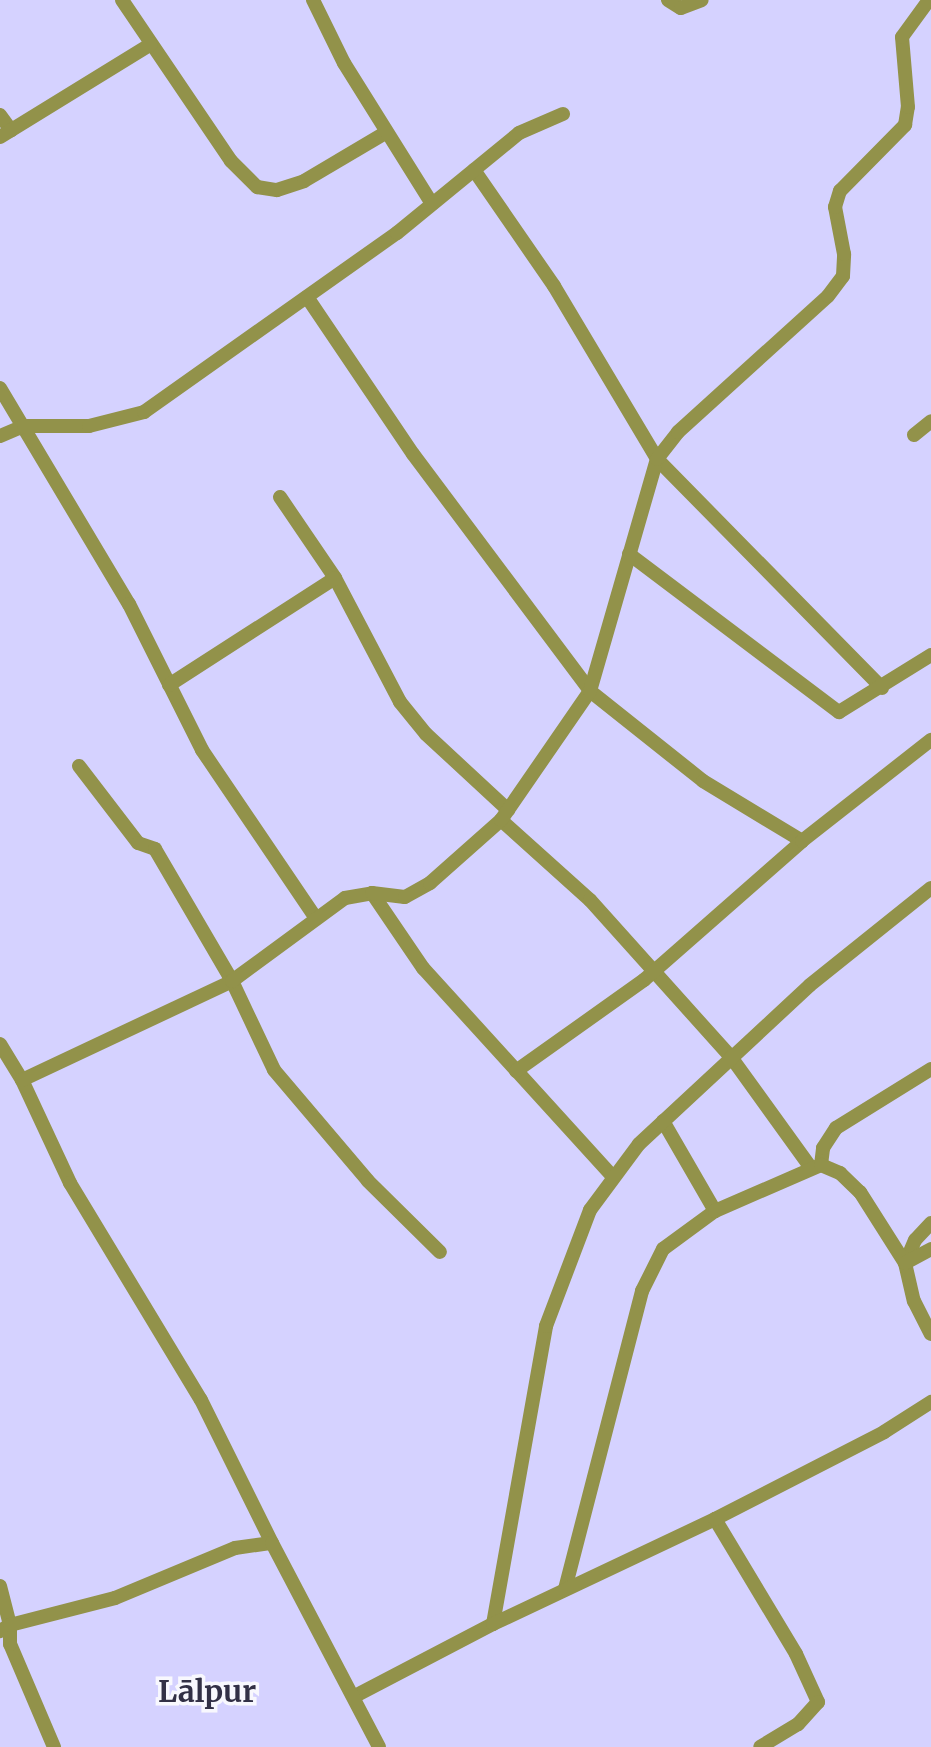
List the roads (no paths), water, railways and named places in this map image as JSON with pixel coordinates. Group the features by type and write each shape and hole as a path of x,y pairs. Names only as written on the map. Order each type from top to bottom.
{"street":[{"path":"122,0 231,161 257,187 277,190 304,181 387,132"},
{"path":"313,0 387,132 432,204"},
{"path":"668,0 681,8 702,0"},
{"path":"22,1080 232,981 315,917 345,898 372,893 405,897 430,883 505,815 590,691 657,459 678,432 828,296 843,276 844,254 835,207 840,191 905,125 908,107 902,37 929,0"},
{"path":"0,114 6,134 151,44"},
{"path":"0,436 24,426 89,426 144,412 307,297 432,204 519,133 563,114"},
{"path":"474,170 554,286 657,459 882,688"},
{"path":"307,297 413,454 590,691 703,781 802,841"},
{"path":"0,388 129,604 202,750 315,917"},
{"path":"914,435 931,421"},
{"path":"281,497 335,578 400,702 426,734 590,900 653,970 731,1058 816,1167"},
{"path":"629,554 827,706 839,712 851,708 931,655"},
{"path":"169,685 335,578"},
{"path":"516,1070 693,940 802,841 931,740"},
{"path":"79,766 138,843 155,849 232,981 274,1070 368,1181 440,1252"},
{"path":"493,1624 546,1325 590,1210 612,1176 663,1121 810,985 931,888"},
{"path":"372,893 423,968 612,1176"},
{"path":"0,1044 22,1080 70,1183 201,1400 286,1573 355,1696 380,1747"},
{"path":"816,1167 823,1148 836,1128 931,1069"},
{"path":"663,1121 716,1211"},
{"path":"565,1589 651,1267 663,1249 716,1211 816,1167 840,1173 860,1192 905,1263 914,1301 931,1334"},
{"path":"905,1263 915,1240 931,1223"},
{"path":"905,1263 931,1249"},
{"path":"355,1696 493,1624 715,1519 884,1432 931,1402"},
{"path":"715,1519 796,1654 818,1702 798,1724 760,1747"},
{"path":"5,1628 115,1598 234,1548 272,1543"},
{"path":"0,1586 5,1628 10,1644 54,1747"}],"district":[{"name":"Lālpur","path":"207,1691"}]}
